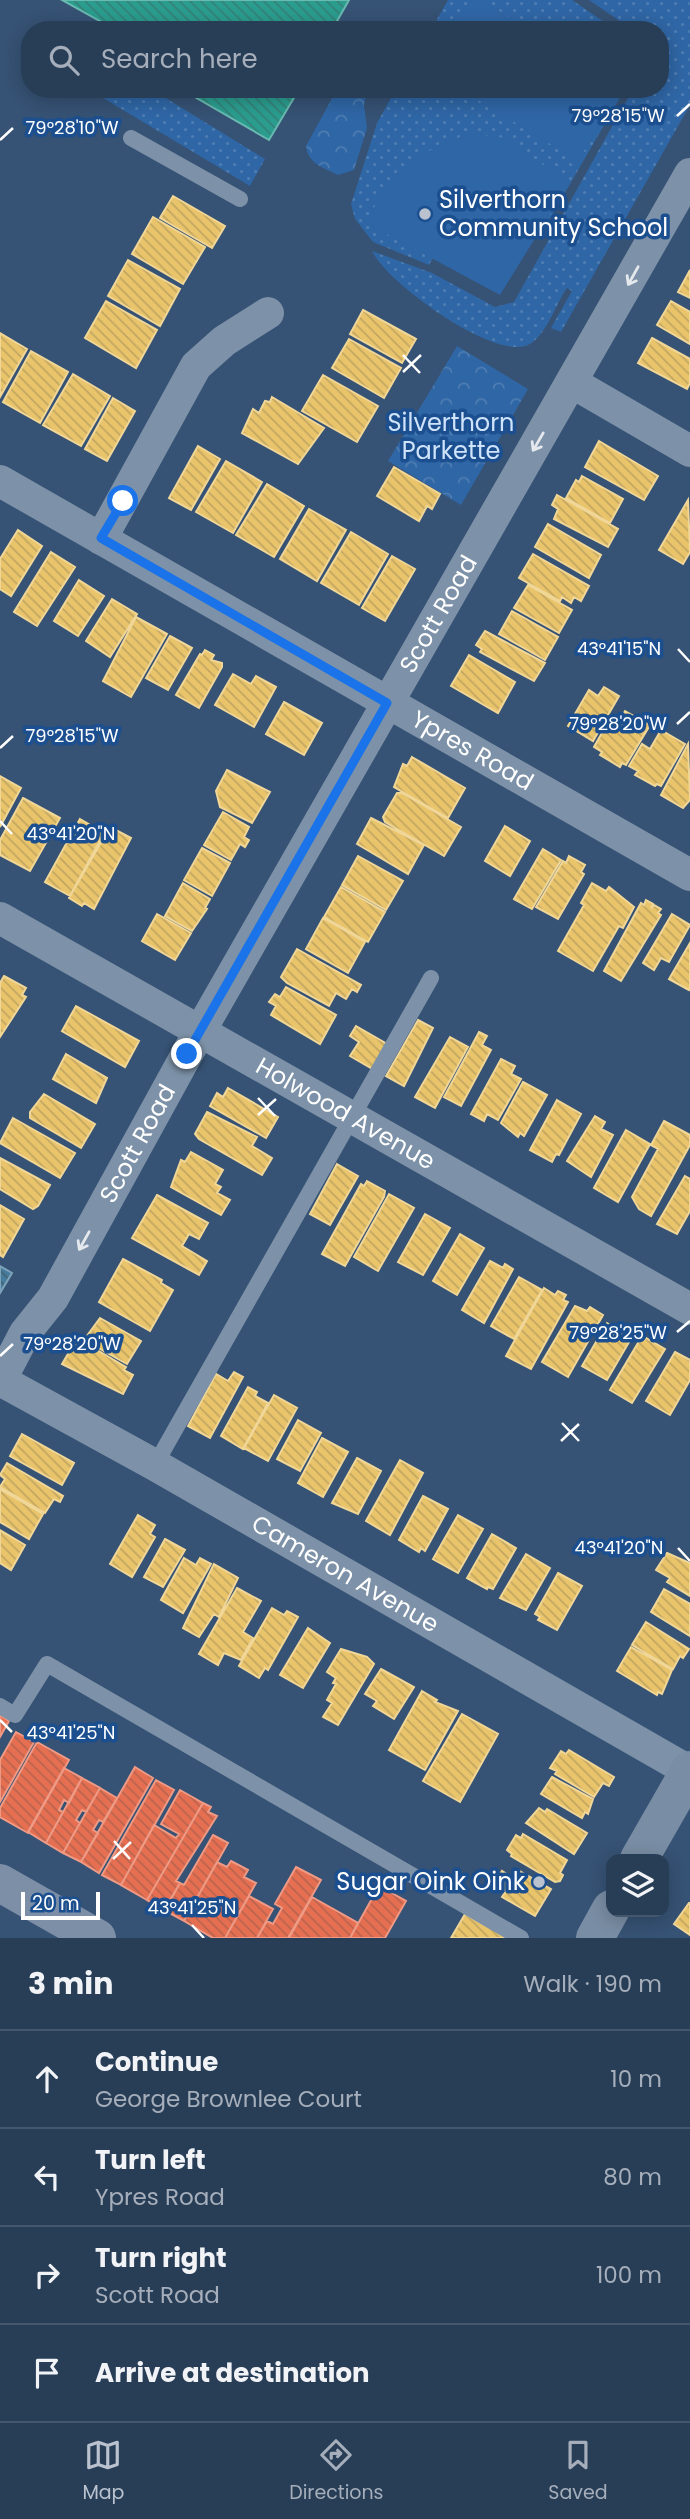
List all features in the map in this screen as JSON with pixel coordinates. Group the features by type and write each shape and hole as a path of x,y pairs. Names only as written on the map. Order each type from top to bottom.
{"main road":[{"path":"642,1854 690,1771"},
{"path":"0,1883 97,1938"},
{"path":"595,1938 607,1917"}],"street":[{"name":"Scott Road","path":"0,1380 25,1333 53,1298 387,703 573,383 690,174"},
{"path":"101,538 196,366 224,341 268,313"},
{"path":"573,383 690,451"},
{"name":"Ypres Road","path":"0,481 690,875"},
{"name":"Holwood Avenue","path":"0,918 690,1309"},
{"name":"Cameron Avenue","path":"0,1380 155,1465 690,1771"}],"lane":[{"path":"131,138 240,199"},
{"path":"155,1465 431,978"},
{"path":"0,1706 15,1715 47,1664 521,1938"}],"green space":[{"path":"448,0 572,0 603,21 436,21"},
{"path":"472,0 481,0 515,21 459,21"},
{"path":"589,0 690,0 690,105 561,332 551,328 572,291 567,288 534,341 528,345 512,347 491,341 443,316 419,299 381,265 372,251 432,273 495,307 514,302 628,98 669,98 669,21 620,21"},
{"path":"103,98 166,98 265,159 250,186"},
{"path":"332,98 365,98 367,128 354,170 338,175 322,167 313,161 306,146"},
{"path":"391,98 620,98 544,229 472,189 429,265 373,242 355,219 351,204 377,123"},
{"path":"475,98 616,98 578,161"},
{"path":"470,134 500,137 570,182 500,295 366,223 384,192 408,166 436,147"},
{"name":"Silverthorn Parkette","path":"457,346 528,389 461,505 388,461"}],"building: Homes":[{"path":"173,196 225,226 212,248 160,218"},
{"path":"153,217 205,247 183,284 132,254"},
{"path":"128,260 180,289 160,326 108,296"},
{"path":"690,270 690,298 678,292"},
{"path":"106,301 157,330 136,368 85,338"},
{"path":"671,301 690,312 690,344 657,325"},
{"path":"363,310 416,339 402,363 350,334"},
{"path":"0,333 27,349 0,397"},
{"path":"652,338 690,359 690,383 687,389 638,363"},
{"path":"349,339 401,368 384,398 332,368"},
{"path":"31,351 68,372 40,423 3,402"},
{"path":"73,374 110,396 81,446 43,425"},
{"path":"323,375 378,406 357,442 302,411"},
{"path":"272,397 324,428 298,464 242,433 253,409 259,413 265,401 270,402"},
{"path":"113,398 135,411 107,461 85,449"},
{"path":"599,441 658,476 644,500 585,467"},
{"path":"198,446 220,459 191,510 169,498"},
{"path":"226,461 262,482 233,533 196,512"},
{"path":"394,467 440,494 432,509 427,506 419,521 377,496"},
{"path":"582,476 623,499 610,523 566,498 576,480 579,482"},
{"path":"267,484 304,506 274,557 236,535"},
{"path":"557,495 618,529 608,547 554,519 558,509 552,505"},
{"path":"688,500 690,552 683,564 659,550"},
{"path":"309,509 346,530 317,581 280,559"},
{"path":"548,524 601,555 589,578 535,547"},
{"path":"18,530 42,546 11,596 0,589 0,559"},
{"path":"351,532 388,554 359,605 321,583"},
{"path":"51,552 75,567 37,626 14,612"},
{"path":"533,554 589,586 581,601 574,597 571,603 562,597 560,601 519,578"},
{"path":"392,556 415,569 385,621 362,608"},
{"path":"79,580 104,596 78,636 54,621"},
{"path":"528,585 572,610 559,633 514,608"},
{"path":"112,599 137,614 110,657 86,641"},
{"path":"512,611 558,637 545,660 499,634"},
{"path":"136,617 167,634 131,697 103,681"},
{"path":"485,631 545,663 534,681 480,652 482,649 476,645"},
{"path":"170,636 192,648 168,690 146,678"},
{"path":"205,650 214,655 211,660 222,663 222,667 199,708 176,695"},
{"path":"469,655 515,682 498,713 451,686"},
{"path":"233,674 251,684 256,676 276,687 254,727 215,705"},
{"path":"604,687 619,696 593,741 568,726 589,690 598,696"},
{"path":"284,702 322,723 304,755 266,734"},
{"path":"625,711 650,725 626,765 622,763 620,767 600,755 602,752 594,747 607,724 615,729"},
{"path":"661,730 685,744 661,786 655,786 635,775 638,771 629,766 642,744 650,749"},
{"path":"688,744 690,800 683,808 661,795"},
{"path":"412,757 465,788 448,818 394,787 403,764 407,766"},
{"path":"227,770 270,792 252,823 220,807 216,791"},
{"path":"0,776 21,788 0,827"},
{"path":"397,793 402,793 461,827 444,856 385,822 383,817"},
{"path":"23,798 60,818 30,871 0,855 0,840"},
{"path":"223,812 249,827 244,837 249,840 245,847 240,844 231,860 204,845"},
{"path":"371,818 424,845 408,874 357,844"},
{"path":"80,819 104,833 70,896 45,882"},
{"path":"505,826 530,841 510,876 485,861"},
{"path":"110,827 131,838 94,909 84,903 82,906 69,898"},
{"path":"202,848 230,863 212,896 184,880"},
{"path":"543,849 561,860 532,909 514,899"},
{"path":"358,856 403,881 386,910 342,885"},
{"path":"569,856 585,865 581,872 584,874 558,919 536,907 563,861 566,863"},
{"path":"183,883 210,899 205,908 207,909 192,931 165,916"},
{"path":"592,883 606,891 609,887 634,907 623,928 619,926 593,971 558,951 584,905 581,903"},
{"path":"341,887 385,912 368,942 324,917"},
{"path":"646,900 653,904 651,908 654,905 661,909 658,913 661,915 621,981 604,971 641,903 644,905"},
{"path":"157,914 191,933 175,960 142,941"},
{"path":"672,914 690,925 669,962 661,958 654,970 643,963"},
{"path":"323,918 365,942 348,973 306,949"},
{"path":"690,943 690,988 689,990 669,979"},
{"path":"297,949 361,985 357,992 352,989 346,999 336,993 329,1006 287,983 281,977"},
{"path":"4,976 26,988 22,995 26,997 0,1037 0,983"},
{"path":"286,987 336,1015 320,1044 271,1015 276,1006 269,1002 275,994 280,997"},
{"path":"76,1006 139,1041 125,1067 62,1031"},
{"path":"418,1020 433,1028 404,1086 386,1076"},
{"path":"356,1026 389,1045 374,1070 350,1056 359,1042 350,1036"},
{"path":"479,1032 487,1036 482,1045 491,1050 461,1106 444,1097"},
{"path":"450,1037 468,1047 435,1108 415,1097"},
{"path":"66,1054 107,1078 96,1103 53,1079"},
{"path":"501,1059 515,1066 511,1074 521,1079 498,1120 487,1114 484,1121 471,1114"},
{"path":"523,1082 547,1095 524,1136 520,1133 518,1137 501,1123"},
{"path":"228,1088 278,1117 266,1138 210,1106 217,1093 223,1097"},
{"path":"44,1094 95,1124 81,1148 30,1118 30,1112"},
{"path":"557,1100 581,1114 559,1155 556,1154 552,1162 530,1150"},
{"path":"207,1112 257,1137 252,1146 272,1158 262,1175 199,1139 195,1134"},
{"path":"595,1116 605,1122 601,1129 613,1135 591,1177 567,1161"},
{"path":"13,1118 75,1153 60,1178 0,1143"},
{"path":"664,1121 690,1135 690,1145 651,1216 639,1209 632,1197 658,1149 651,1145"},
{"path":"626,1130 650,1144 618,1202 594,1188"},
{"path":"191,1152 223,1170 215,1184 221,1187 217,1193 230,1200 221,1215 171,1187 181,1160 185,1162"},
{"path":"0,1158 50,1185 38,1206 33,1209 0,1189"},
{"path":"337,1164 358,1176 330,1225 310,1214"},
{"path":"685,1176 690,1179 690,1211 677,1234 657,1224"},
{"path":"367,1181 385,1191 384,1197 345,1266 322,1254 361,1184 364,1186"},
{"path":"389,1194 414,1208 378,1271 354,1257"},
{"path":"157,1195 208,1223 199,1239 189,1234 182,1246 207,1261 199,1275 132,1238"},
{"path":"0,1205 24,1219 3,1257 0,1255"},
{"path":"425,1214 450,1228 423,1275 398,1262"},
{"path":"460,1234 484,1248 457,1295 433,1281"},
{"path":"123,1259 162,1280 161,1283 173,1290 150,1331 99,1302"},
{"path":"490,1261 503,1268 505,1264 513,1269 484,1323 462,1310"},
{"path":"519,1277 542,1290 514,1339 491,1326"},
{"path":"544,1288 555,1295 558,1291 566,1295 563,1300 568,1302 531,1369 506,1356"},
{"path":"575,1306 587,1311 590,1307 603,1315 568,1377 542,1362"},
{"path":"100,1318 141,1341 127,1364 84,1340"},
{"path":"607,1323 632,1337 607,1380 582,1366"},
{"path":"641,1338 665,1349 632,1403 610,1390"},
{"path":"75,1342 83,1346 85,1343 126,1367 124,1370 133,1375 123,1394 62,1364"},
{"path":"675,1352 690,1360 690,1380 670,1415 646,1401"},
{"path":"234,1372 243,1377 210,1438 188,1426 216,1374 228,1381"},
{"path":"248,1387 257,1392 255,1396 268,1403 243,1449 221,1436"},
{"path":"274,1395 297,1408 268,1461 244,1448"},
{"path":"298,1420 321,1433 300,1471 277,1459"},
{"path":"22,1434 74,1463 62,1485 10,1456"},
{"path":"322,1438 348,1452 323,1497 298,1483"},
{"path":"357,1458 381,1471 358,1514 332,1503"},
{"path":"400,1460 423,1473 390,1535 366,1521"},
{"path":"7,1463 63,1496 60,1502 54,1499 45,1513 0,1487 5,1479 0,1475"},
{"path":"0,1489 43,1514 29,1539 0,1522"},
{"path":"423,1496 448,1509 425,1551 421,1548 419,1552 399,1540"},
{"path":"138,1515 155,1525 150,1534 155,1537 132,1577 110,1564"},
{"path":"458,1515 483,1529 458,1573 433,1559"},
{"path":"0,1530 25,1545 11,1570 0,1563"},
{"path":"492,1534 516,1548 493,1589 487,1589 467,1578"},
{"path":"165,1539 185,1550 163,1587 144,1577"},
{"path":"667,1553 690,1563 690,1596 667,1582 670,1578 656,1570"},
{"path":"526,1554 550,1568 526,1610 500,1598"},
{"path":"184,1558 196,1565 200,1558 211,1564 183,1613 161,1600"},
{"path":"214,1564 238,1578 219,1617 214,1614 199,1637 183,1628"},
{"path":"558,1573 582,1586 557,1630 538,1620 540,1617 535,1614"},
{"path":"237,1588 261,1601 243,1632 253,1638 241,1660 224,1653 218,1665 199,1654"},
{"path":"664,1589 690,1604 690,1636 651,1612"},
{"path":"272,1608 284,1615 287,1611 298,1617 268,1670 265,1668 259,1678 239,1666"},
{"path":"646,1622 689,1649 683,1658 680,1656 673,1669 632,1645"},
{"path":"308,1628 330,1643 303,1688 280,1675"},
{"path":"631,1647 672,1670 662,1694 658,1692 657,1695 617,1671"},
{"path":"341,1649 367,1657 374,1664 338,1725 323,1717 332,1703 327,1700 336,1684 333,1683 336,1678 327,1672"},
{"path":"381,1669 414,1687 394,1719 373,1706 377,1701 365,1694"},
{"path":"422,1691 437,1700 435,1702 458,1711 425,1770 389,1750"},
{"path":"462,1714 498,1734 460,1802 423,1781"},
{"path":"569,1750 614,1777 609,1786 603,1783 594,1797 555,1774 557,1771 550,1768 561,1751 566,1754"},
{"path":"552,1777 593,1799 588,1814 585,1812 582,1818 541,1794"},
{"path":"539,1808 545,1812 547,1809 587,1833 574,1854 526,1823"},
{"path":"523,1834 567,1860 560,1873 563,1875 560,1881 555,1882 511,1856 507,1850 516,1835 521,1838"},
{"path":"518,1870 551,1889 535,1916 502,1897 506,1891 494,1884 502,1871 513,1878"},
{"path":"690,1903 690,1935 674,1924"},
{"path":"465,1914 509,1938 451,1938"}],"building: Shops":[{"path":"0,1715 9,1721 0,1737"},
{"path":"16,1732 34,1742 0,1802 0,1760"},
{"path":"37,1742 69,1760 28,1833 0,1817 0,1808"},
{"path":"135,1767 153,1778 99,1873 81,1862"},
{"path":"64,1768 82,1778 69,1803 64,1800 59,1810 63,1812 46,1843 28,1832"},
{"path":"82,1778 100,1788 86,1812 82,1810 76,1820 80,1823 63,1853 46,1843"},
{"path":"156,1780 174,1790 121,1885 102,1875"},
{"path":"100,1788 117,1798 103,1822 99,1820 93,1830 98,1833 81,1862 63,1853"},
{"path":"180,1790 203,1803 147,1900 121,1885 154,1825 176,1838 179,1834 161,1824"},
{"path":"203,1803 211,1807 208,1812 217,1816 176,1881 180,1883 165,1910 147,1900"},
{"path":"213,1835 228,1843 184,1921 164,1910 180,1883 184,1885"},
{"path":"231,1861 248,1870 244,1877 256,1883 225,1938 213,1938 184,1921 217,1862 227,1867"},
{"path":"296,1867 321,1880 288,1938 257,1938 267,1921 273,1924 282,1908 275,1904"},
{"path":"379,1886 406,1901 385,1938 350,1938"},
{"path":"249,1896 273,1909 257,1938 225,1938"},
{"path":"312,1897 358,1923 350,1938 289,1938"}],"building: Schools":[{"path":"62,0 349,0 337,21 100,21"},
{"path":"197,98 294,98 269,140"}],"building: Public":[{"path":"0,1266 12,1273 0,1293"}],"place":[{"name":"Silverthorn Community School","path":"425,214"},
{"name":"Sugar Oink Oink","path":"539,1882"}],"route":[{"path":"123,501 101,538 387,703 187,1054"}]}
